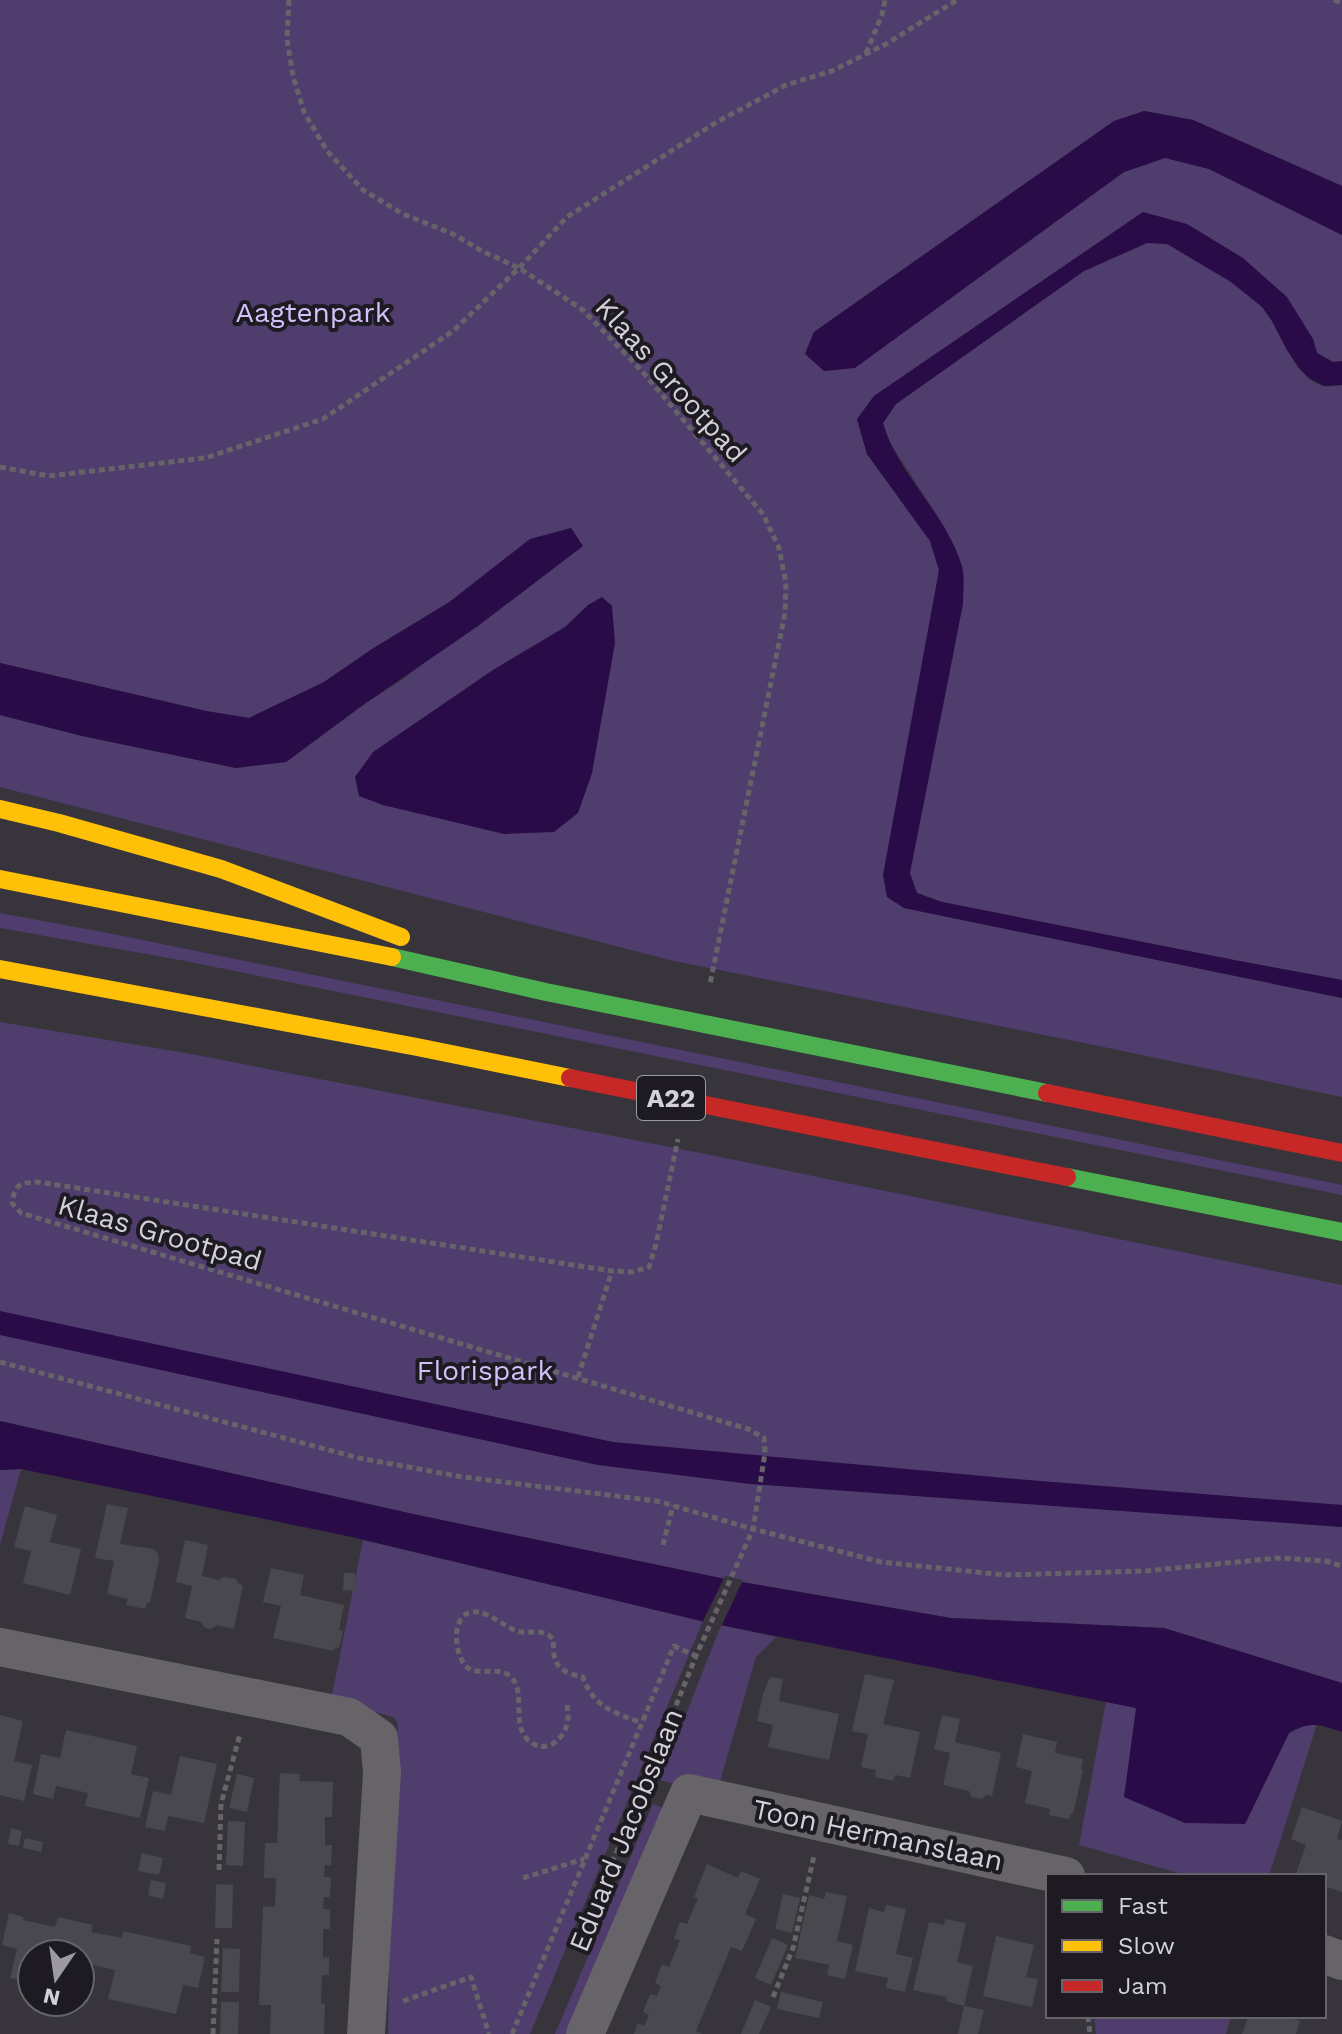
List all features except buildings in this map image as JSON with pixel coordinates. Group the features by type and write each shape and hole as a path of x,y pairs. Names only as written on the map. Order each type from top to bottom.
{"highway":[{"path":"0,809 221,869 546,992"},
{"path":"0,879 380,954 546,992 1342,1153"},
{"name":"A22","path":"0,969 417,1047 1342,1232"}],"street":[{"path":"0,1647 349,1717 379,1738 382,1773 366,2034"},
{"name":"Toon Hermanslaan","path":"689,1793 1057,1874"},
{"name":"Eduard Jacobslaan","path":"585,2034 689,1793"}],"path":[{"name":"Klaas Grootpad","path":"289,0 287,39 293,76 304,112 327,151 363,190 403,214 453,234 519,268 583,310 641,370 763,514 779,548 786,583 785,613 734,870"},
{"path":"866,54 885,0"},
{"path":"0,467 49,476 205,458 323,419 453,331 567,217 717,122 786,85 832,71 866,54 957,0"},
{"path":"1334,0 1342,3"},
{"name":"Klaas Grootpad","path":"656,1244 649,1267 632,1272 612,1271 38,1182 22,1183 14,1190 12,1203 21,1213 578,1377 748,1429 764,1438 765,1453 753,1529 711,1627"},
{"path":"578,1377 612,1271"},
{"path":"0,1362 359,1458 463,1477 657,1501 881,1562 1005,1575 1145,1571 1278,1558 1326,1561 1342,1566"},
{"path":"663,1545 673,1505"},
{"path":"567,1705 564,1733 546,1748 533,1744 522,1731 518,1686 511,1676 495,1671 474,1671 462,1660 457,1650 457,1626 461,1618 468,1612 478,1612 523,1633 541,1631 548,1634 553,1639 554,1659 561,1669 583,1677 588,1692 599,1703 642,1723"},
{"name":"Eduard Jacobslaan","path":"577,1949 696,1656 711,1627"},
{"path":"512,2034 674,1646 696,1656"},
{"path":"219,1870 221,1804 250,1696"},
{"path":"773,1997 793,1948 822,1823"},
{"path":"523,1878 585,1859"},
{"path":"213,2034 217,1939"},
{"path":"401,2012 402,2001 471,1977 489,2034"}],"green space":[{"name":"Aagtenpark","path":"0,0 1342,0 1342,186 1193,120 1144,111 1114,121 814,332 805,353 824,371 836,370 1124,172 1165,158 1209,169 1342,235 1342,361 1333,362 1317,353 1313,339 1143,212 874,396 857,420 867,454 930,541 939,570 904,908 1342,998 1342,1097 674,961 0,787 0,715 82,736 236,768 286,762 582,545 571,528 372,649 324,682 249,718 206,711 0,663"},
{"path":"1147,243 1161,243 1175,248 1233,283 1264,309 1304,374 1323,386 1342,385 1342,980 942,902 917,893 909,873 954,651 945,528 889,441 883,423 896,404 1084,271"},
{"path":"0,913 1342,1185 1342,1195 180,960 0,928"},
{"name":"Florispark","path":"0,1022 191,1054 706,1154 1342,1285 1342,1505 1194,1494 1189,1515 1342,1527 1342,1683 1164,1628 951,1618 730,1580 413,1514 0,1421"},
{"path":"21,1469 0,1545 0,1470"},
{"path":"363,1540 703,1621 530,2034 388,2034 398,1724 393,1717 331,1700"},
{"path":"721,1625 776,1637 756,1657 719,1785 685,1787 660,1780"},
{"path":"1106,1701 1136,1708 1245,1824 1289,1733 1301,1726 1317,1724 1270,1874 1182,1874 1079,1845"},
{"path":"653,1804 663,1808 570,2034 555,2034"},
{"path":"1094,2018 1230,2018 1226,2034 1096,2034"}],"shaded area":[{"path":"1144,111 1193,120 1342,186 1342,235 1209,169 1165,158 1124,172 855,368 824,371 805,354 814,332 1114,121"},
{"path":"1143,212 1187,224 1243,258 1287,297 1313,339 1317,353 1333,362 1342,361 1342,385 1324,386 1309,378 1287,350 1262,307 1231,282 1167,244 1147,243 1084,271 896,404 883,423 890,442 955,547 964,580 963,604 910,873 917,893 942,902 1342,980 1342,998 904,908 887,897 883,875 939,570 930,541 867,454 857,419 874,396"},
{"path":"571,528 583,546 478,626 286,762 236,768 82,736 0,715 0,663 206,711 249,718 324,682 448,603 530,539"},
{"path":"602,597 612,606 615,643 592,773 578,813 554,832 504,834 383,805 359,796 355,777 373,752 493,670 565,627 588,605"},
{"path":"0,1311 613,1442 1342,1505 1342,1527 750,1484 598,1465 0,1335"},
{"path":"0,1421 413,1514 730,1580 951,1618 1164,1628 1342,1683 1342,1732 1315,1725 1289,1733 1245,1824 1185,1823 1124,1797 1136,1708 705,1622 352,1537 21,1469 0,1470"}],"pier":[{"path":"725,1576 743,1580 720,1629 701,1625"}],"traffic: fast":[{"path":"392,957 546,992 1047,1093"},
{"path":"1067,1177 1342,1232"}],"traffic: slow":[{"path":"0,809 221,869 401,937"},
{"path":"0,879 392,957"},
{"path":"0,969 570,1078"}],"traffic: jam":[{"path":"570,1078 1067,1177"},
{"path":"1047,1093 1342,1153"}]}
